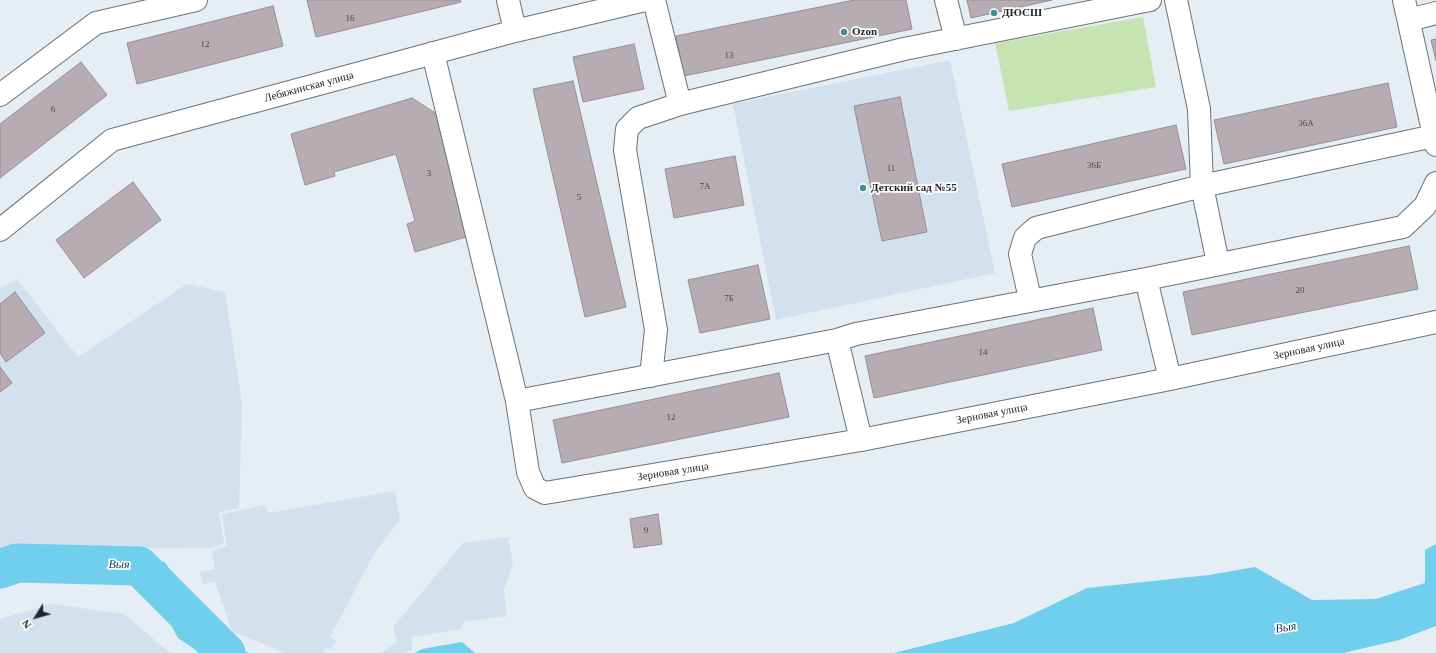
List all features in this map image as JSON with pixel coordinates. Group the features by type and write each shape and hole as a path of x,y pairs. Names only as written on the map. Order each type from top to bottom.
{"street":[{"path":"0,95 96,23 196,0"},
{"path":"508,0 515,31"},
{"name":"Лебяжинская улица","path":"0,230 112,140 515,31 645,0"},
{"path":"654,0 680,104"},
{"path":"946,0 956,39"},
{"path":"651,376 656,330 625,150 627,128 638,118 680,104 904,49 1150,0"},
{"path":"1176,0 1199,109 1202,186 1218,263"},
{"path":"1030,299 1020,254 1025,238 1036,228 1202,186 1435,141 1432,105 1406,10 1436,13"},
{"path":"433,53 517,401 836,340 856,334 1030,299 1146,279 1218,263 1403,227 1425,206 1436,183"},
{"path":"1146,279 1170,379"},
{"name":"Зерновая улица","path":"517,401 528,472 535,488 545,493 861,440 1170,379 1436,322"},
{"path":"836,340 861,440"}],"shaded area":[{"name":"Детский сад №55","path":"950,60 995,273 776,320 733,104"},
{"path":"17,279 78,357 187,284 225,292 242,403 239,508 219,512 224,544 209,548 0,549 0,289"},
{"path":"395,491 400,520 374,554 330,637 336,641 332,650 325,647 322,653 285,653 232,631 215,582 203,584 200,572 215,569 212,551 227,546 222,514 265,505 268,513"},
{"path":"508,537 513,564 504,590 507,616 463,622 462,629 412,637 412,649 406,653 382,653 397,642 393,627 463,543"},
{"path":"52,604 124,614 170,653 0,653 0,619"}],"green space":[{"path":"1143,17 1156,87 1009,111 995,43"}],"water":[{"path":"1436,544 1436,626 1399,640 1343,653 894,653 1014,623 1087,588 1209,575 1255,567 1312,600 1376,599 1425,583 1425,550"},
{"path":"164,561 203,618 248,653 200,653 178,638 146,578"},
{"path":"462,642 475,653 415,653 422,649"}],"building":[{"path":"307,0 460,0 461,2 316,37"},
{"path":"854,0 906,0 912,29 684,76 676,36"},
{"path":"967,0 1052,0 971,18"},
{"path":"273,6 283,46 137,84 127,43"},
{"path":"1436,39 1436,61 1431,40"},
{"path":"634,44 644,89 583,102 573,57"},
{"path":"81,62 107,95 0,178 0,124"},
{"path":"573,81 626,307 585,317 533,89"},
{"path":"1388,83 1397,127 1224,164 1214,120"},
{"path":"900,97 927,232 882,241 854,106"},
{"path":"412,98 440,116 473,235 415,252 407,224 415,221 396,154 334,172 335,176 305,185 291,134"},
{"path":"1176,125 1186,169 1012,207 1002,164"},
{"path":"735,156 744,205 674,218 665,169"},
{"path":"133,182 161,220 84,278 56,240"},
{"path":"1409,246 1418,289 1192,335 1183,292"},
{"path":"758,265 770,319 700,333 688,280"},
{"path":"15,292 45,333 6,362 0,353 0,304"},
{"path":"1093,308 1102,350 874,398 865,356"},
{"path":"0,367 12,383 0,392"},
{"path":"779,373 789,417 562,463 553,420"},
{"path":"658,514 662,544 634,548 630,519"}],"waterway":[{"name":"Выя","path":"0,569 17,563 139,566 226,653"}],"place":[{"name":"ДЮСШ","path":"994,13"},
{"name":"Ozon","path":"844,32"},
{"name":"Детский сад №55","path":"863,188"}]}
